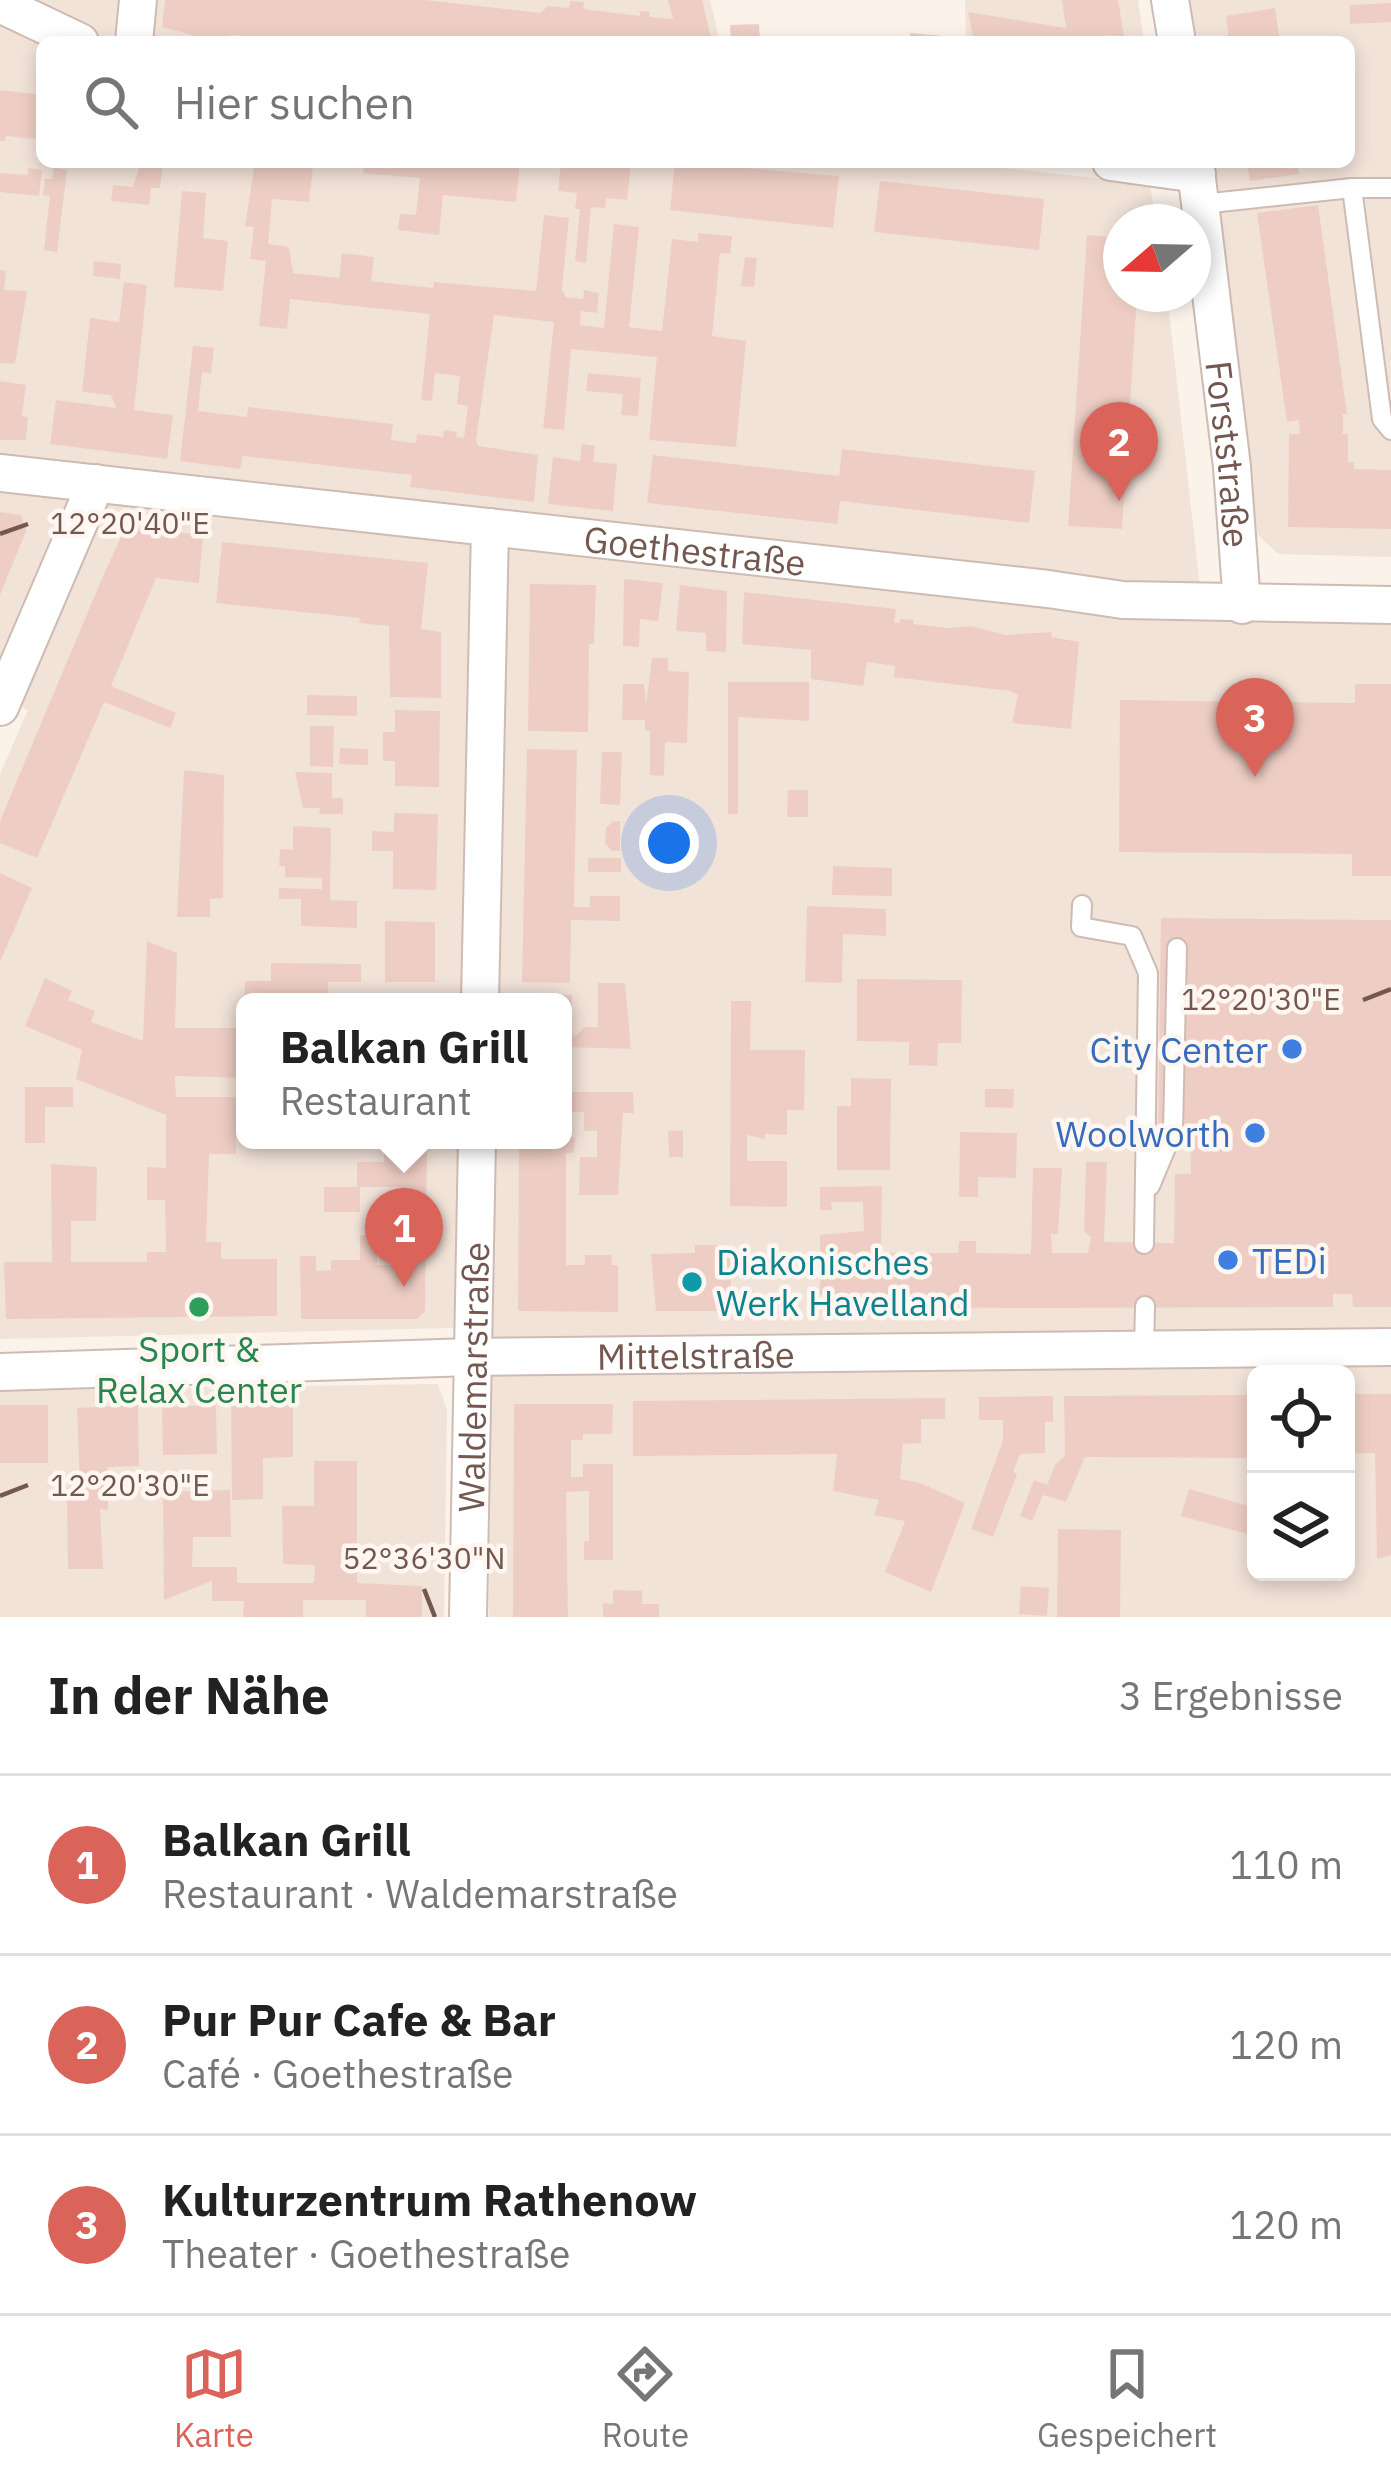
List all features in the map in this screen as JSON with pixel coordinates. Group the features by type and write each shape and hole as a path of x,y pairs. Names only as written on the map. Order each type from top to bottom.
{"street":[{"path":"135,36 138,0"},
{"path":"1170,0 1176,36"},
{"path":"0,4 67,36"},
{"path":"1141,168 1198,180"},
{"name":"Forststraße","path":"1198,180 1232,467 1242,605"},
{"name":"Goethestraße","path":"0,473 1123,600 1391,605"},
{"path":"0,707 96,483"},
{"path":"480,993 490,526"},
{"name":"Waldemarstraße","path":"468,1617 477,1149"},
{"name":"Mittelstraße","path":"0,1372 472,1357 1391,1347"}],"lane":[{"path":"1198,180 1391,188"},
{"path":"1352,188 1382,419 1391,430"},
{"path":"1082,905 1081,927 1132,936 1148,973 1144,1244"},
{"path":"1145,1196 1173,1131 1177,948"},
{"path":"1144,1306 1144,1349"}],"shaded area":[{"path":"0,0 710,0 719,36 36,36 36,168 1004,168 1150,184 1153,204 1103,204 1103,312 1169,312 1203,613 1391,609 1391,1617 489,1617 491,1327 0,1339 0,774 28,710 0,697"},
{"path":"965,0 1138,0 1143,36 966,36"},
{"path":"1185,0 1391,0 1391,557 1278,554 1257,534 1211,168 1355,168 1355,36 1191,36"},
{"path":"438,1384 447,1411 444,1617 0,1617 0,1390"}],"building":[{"path":"165,0 426,0 540,13 548,6 569,8 570,1 584,2 583,9 640,16 640,11 650,12 649,17 673,19 668,0 702,0 711,36 196,36 162,27"},
{"path":"1062,0 1118,0 1124,36 973,36 968,12 1066,28"},
{"path":"1391,3 1391,22 1350,24 1350,5"},
{"path":"1275,8 1279,36 1228,36 1226,16"},
{"path":"759,24 760,36 731,36 730,25"},
{"path":"0,90 36,94 36,139 6,136 0,141"},
{"path":"28,168 42,170 39,196 0,192 0,173 28,175"},
{"path":"54,168 67,170 57,252 44,250 50,196 43,195 45,179 52,179"},
{"path":"139,168 162,168 160,188 151,188 149,205 111,201 113,185 133,187"},
{"path":"254,168 313,168 309,202 272,199 268,244 289,247 293,273 339,278 342,253 374,257 371,281 536,291 544,215 569,218 562,290 566,297 583,299 584,290 599,293 597,313 581,311 580,325 604,328 614,224 639,227 629,327 662,331 672,239 698,242 698,233 732,236 730,254 720,253 712,336 746,341 736,447 649,440 657,357 571,349 564,430 543,428 554,322 494,315 476,440 478,446 538,455 534,502 410,487 412,475 243,456 240,469 180,461 193,346 214,348 211,373 202,372 198,411 247,417 248,407 393,424 391,440 416,443 417,434 443,437 444,430 464,438 468,406 457,404 460,376 435,373 432,401 421,400 430,314 290,299 287,329 259,326 266,261 250,259 254,227 245,226"},
{"path":"363,168 519,168 516,202 443,195 439,235 398,230 400,214 416,215 420,178 363,173"},
{"path":"560,168 630,168 627,200 606,198 605,208 591,207 586,263 575,261 577,193 558,191"},
{"path":"674,168 839,176 833,228 670,210"},
{"path":"1248,168 1298,168 1299,174 1250,181"},
{"path":"880,181 1044,199 1039,250 874,232"},
{"path":"182,191 206,193 203,238 228,241 223,291 174,287"},
{"path":"1318,205 1347,414 1343,414 1343,434 1348,434 1348,462 1354,462 1354,469 1391,470 1391,529 1288,527 1289,434 1300,434 1299,420 1287,422 1257,213"},
{"path":"1087,235 1103,236 1103,312 1136,312 1122,529 1068,526"},
{"path":"745,257 757,258 754,287 741,286"},
{"path":"94,261 121,264 120,279 93,276"},
{"path":"0,270 6,271 4,290 27,291 15,364 0,363"},
{"path":"124,282 147,285 134,410 173,415 167,459 50,444 56,400 116,408 111,395 82,392 90,318 119,322"},
{"path":"588,373 641,378 638,416 621,415 623,394 586,391"},
{"path":"0,381 26,385 22,416 28,417 26,440 0,440"},
{"path":"582,444 595,446 593,462 617,464 613,511 548,504 553,457 580,461"},
{"path":"842,449 1035,471 1029,523 840,501 837,524 647,503 653,455 839,476"},
{"path":"0,512 21,515 26,531 0,595"},
{"path":"134,527 203,535 199,583 156,578 111,686 176,713 170,728 104,702 37,858 0,843 0,821 103,576 123,533"},
{"path":"222,542 428,563 421,629 441,632 441,698 390,697 389,626 359,623 360,618 216,603"},
{"path":"624,579 663,583 658,621 640,619 639,647 623,646"},
{"path":"530,584 596,585 594,644 589,644 588,732 528,731"},
{"path":"680,585 727,591 726,652 706,651 706,633 676,631"},
{"path":"744,592 896,609 894,623 900,619 947,628 971,626 1005,635 1052,632 1051,637 1079,642 1071,729 1012,723 1018,695 1010,691 894,677 895,666 867,662 863,686 811,679 811,650 742,644"},
{"path":"652,658 668,658 668,671 689,672 687,743 665,742 664,776 650,775 650,731 645,730 645,720 622,720 623,684 644,684 646,706"},
{"path":"728,682 809,682 809,721 738,717 738,814 728,814"},
{"path":"1355,684 1391,684 1391,876 1352,876 1352,854 1119,852 1120,700 1355,703"},
{"path":"307,695 357,696 357,716 307,715"},
{"path":"395,710 440,711 439,787 395,786 395,761 383,761 383,732 395,732"},
{"path":"310,726 334,726 333,767 310,766"},
{"path":"340,748 368,749 368,765 339,764"},
{"path":"527,749 577,750 574,907 590,907 590,896 620,896 620,921 571,920 570,983 522,982"},
{"path":"602,752 622,752 620,805 600,804"},
{"path":"184,770 224,775 223,898 210,899 210,917 177,917"},
{"path":"295,772 332,773 332,798 343,798 343,814 303,808"},
{"path":"788,790 808,790 808,817 787,817"},
{"path":"394,813 438,814 436,890 393,889 393,851 372,851 372,831 394,832"},
{"path":"620,821 620,851 612,851 605,843 606,828"},
{"path":"293,826 331,828 330,900 357,901 357,928 301,926 301,899 279,899 279,888 322,889 322,878 285,877 285,866 279,866 280,849 293,850"},
{"path":"588,858 621,858 621,872 588,872"},
{"path":"833,866 892,868 892,896 832,895"},
{"path":"0,873 32,888 0,962"},
{"path":"807,906 886,909 886,936 843,934 842,983 805,982"},
{"name":"City Center","path":"1161,918 1391,920 1391,1307 1353,1307 1352,1294 1333,1294 1333,1307 1030,1308 882,1307 882,1293 858,1293 858,1303 832,1303 833,1294 820,1294 820,1235 864,1231 863,1202 831,1202 832,1210 820,1210 820,1187 882,1186 881,1253 958,1253 959,1241 976,1241 976,1253 1031,1254 1033,1168 1062,1168 1058,1234 1051,1234 1052,1253 1088,1253 1086,1162 1107,1162 1104,1242 1174,1243 1175,1174 1191,1174 1190,1131 1158,1130"},
{"path":"385,921 435,922 435,982 385,982"},
{"path":"147,941 177,953 175,1028 236,1028 236,1078 175,1076 176,1097 236,1097 236,1154 209,1154 206,1242 221,1242 221,1259 277,1259 277,1316 6,1319 4,1262 52,1262 51,1164 97,1167 96,1221 71,1221 71,1262 147,1262 147,1252 166,1252 165,1200 147,1200 147,1167 166,1168 166,1115 76,1079 82,1050 25,1026 45,978 72,991 68,1000 95,1011 91,1022 143,1041"},
{"path":"271,963 361,964 361,982 328,982 328,993 244,993 245,981 271,981"},
{"path":"857,979 962,980 961,1043 938,1043 937,1066 909,1065 909,1042 857,1041"},
{"path":"598,983 625,983 631,1049 572,1047 572,1034 584,1027 598,1027"},
{"path":"731,1001 751,1001 750,1050 805,1050 804,1110 787,1110 787,1135 765,1134 765,1139 747,1135 747,1161 787,1161 787,1207 730,1206"},
{"path":"851,1078 891,1079 890,1170 837,1170 837,1106 851,1106"},
{"path":"25,1087 73,1087 73,1107 45,1107 45,1143 25,1143"},
{"path":"985,1089 1014,1089 1013,1108 985,1107"},
{"path":"572,1092 633,1092 634,1113 623,1113 618,1195 579,1195 580,1157 597,1157 597,1131 584,1131 584,1112 572,1112"},
{"path":"683,1130 683,1157 669,1157 668,1131"},
{"path":"960,1132 1017,1133 1016,1178 978,1177 978,1197 959,1197"},
{"path":"572,1137 574,1153 566,1153 566,1265 585,1265 585,1255 611,1255 612,1265 618,1265 618,1312 518,1311 519,1149 572,1149"},
{"path":"384,1149 427,1149 425,1311 417,1319 301,1319 300,1256 316,1256 316,1271 331,1270 331,1260 360,1260 360,1235 377,1235 377,1265 398,1265 400,1187 360,1187 360,1212 324,1212 324,1187 357,1187 357,1162 384,1162"},
{"name":"Diakonisches Werk Havelland","path":"695,1245 718,1245 718,1253 731,1253 731,1311 656,1311 651,1254 695,1253"},
{"path":"1355,1394 1391,1394 1391,1555 1377,1559 1375,1453 1355,1454"},
{"path":"1247,1395 1247,1458 1085,1457 1066,1502 1043,1495 1032,1521 1020,1516 1034,1480 1047,1485 1055,1465 1065,1456 1064,1396"},
{"path":"1053,1396 1053,1422 1045,1422 1045,1453 1020,1454 993,1537 971,1529 1003,1440 1003,1420 979,1420 979,1397"},
{"path":"945,1398 945,1419 921,1419 921,1443 903,1444 900,1479 965,1503 931,1592 885,1572 905,1521 874,1515 879,1500 833,1491 837,1454 633,1456 633,1401"},
{"path":"514,1404 613,1404 612,1434 583,1434 583,1440 571,1440 571,1477 583,1477 583,1464 613,1464 613,1560 584,1560 584,1541 589,1541 589,1491 566,1492 568,1617 513,1617"},
{"path":"0,1405 48,1405 48,1463 0,1463"},
{"path":"138,1405 139,1466 108,1467 108,1510 100,1509 103,1569 68,1569 67,1488 80,1488 77,1408"},
{"path":"216,1405 217,1454 163,1455 162,1407"},
{"path":"293,1405 293,1457 263,1458 263,1499 232,1500 231,1406"},
{"path":"314,1461 357,1461 357,1583 422,1586 422,1617 366,1617 366,1600 303,1600 303,1617 243,1617 244,1601 212,1601 212,1581 164,1600 163,1492 230,1490 231,1537 193,1537 192,1567 237,1567 237,1583 314,1583 315,1565 283,1564 282,1506 314,1506"},
{"path":"1189,1489 1247,1505 1247,1534 1181,1516"},
{"path":"1058,1529 1121,1530 1120,1617 1057,1617"},
{"path":"1021,1586 1049,1588 1047,1616 1019,1614"},
{"path":"613,1590 642,1591 642,1604 659,1604 659,1617 603,1617 603,1603 613,1604"}],"place":[{"name":"Pur Pur Cafe & Bar","path":"1119,501"},
{"name":"Kulturzentrum Rathenow","path":"1255,777"},
{"name":"City Center","path":"1292,1049"},
{"name":"Woolworth","path":"1255,1133"},
{"name":"TEDi","path":"1228,1260"},
{"name":"Diakonisches Werk Havelland","path":"692,1282"},
{"name":"Balkan Grill","path":"404,1287"},
{"name":"Sport & Relax Center","path":"199,1307"}]}
